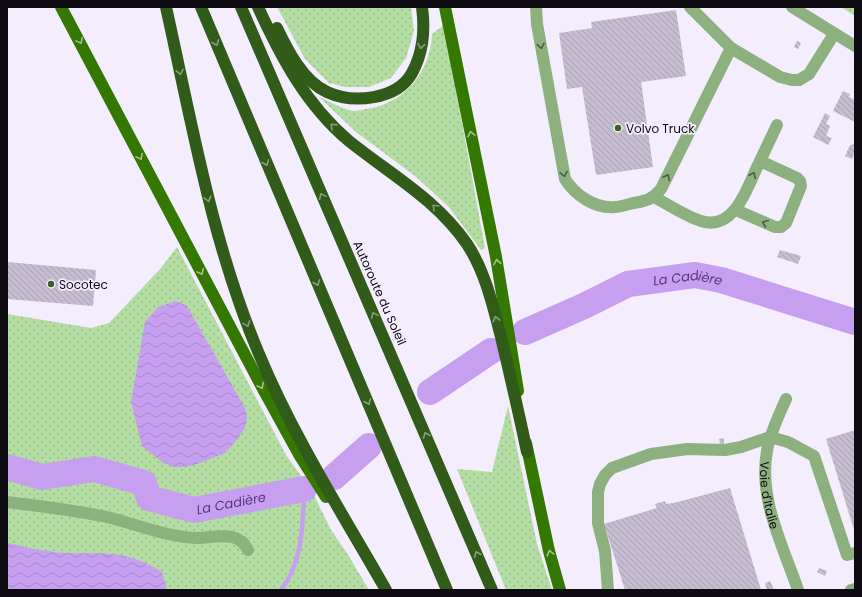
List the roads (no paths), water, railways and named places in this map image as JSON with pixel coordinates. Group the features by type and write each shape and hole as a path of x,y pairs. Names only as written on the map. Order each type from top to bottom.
{"highway":[{"path":"166,7 206,189 241,309 272,384 318,478 386,590"},
{"path":"201,7 447,590"},
{"name":"Autoroute du Soleil","path":"241,7 492,590"},
{"path":"258,7 292,75 320,113 348,140 430,202 454,227 468,245 490,297 528,452"},
{"path":"267,7 295,61 316,85 327,92 345,98 366,100 392,90 412,74 420,54 423,37 422,7"}],"main road":[{"path":"61,7 263,389 300,456 318,478"},
{"path":"445,7 496,257 528,452 549,551 560,590"}],"street":[{"path":"536,7 537,24 565,179 571,190 588,200 604,206 615,207 654,197 661,189 731,48"},
{"path":"690,7 731,48 780,77 799,80 809,74 814,69 834,34"},
{"path":"792,7 855,46"},
{"path":"654,197 700,220 708,222 724,220 736,210 777,125"},
{"path":"736,210 776,227 781,227 786,223 801,186 800,182 797,178 760,161"},
{"name":"Voie d'Italie","path":"786,399 770,437 765,463 766,493 798,590"},
{"path":"608,590 605,551 598,524 597,508 600,484 608,471 612,468 651,454 687,449 725,450 741,447 770,437 788,442 814,456 848,555 855,553"},
{"path":"7,502 106,517 174,535 197,538 220,535 232,536 246,544 248,550"},
{"path":"851,590 855,589"}],"water":[{"path":"176,301 187,306 245,408 247,417 245,428 225,453 197,464 184,467 174,467 162,462 142,446 131,402 145,322 158,307"},
{"path":"7,543 65,553 104,553 137,559 162,572 167,590 7,590"}],"waterway":[{"name":"La Cadière","path":"525,332 584,306 628,284 695,275 721,280 855,322"},
{"name":"La Cadière","path":"430,392 491,351"},
{"name":"La Cadière","path":"334,477 369,446"},
{"name":"La Cadière","path":"7,467 42,477 94,469 144,483 149,498 194,510 304,489"},
{"path":"281,590 294,567 298,555 302,529 304,489"}],"place":[{"name":"Volvo Truck","path":"618,128"},
{"name":"Socotec","path":"51,284"}]}
